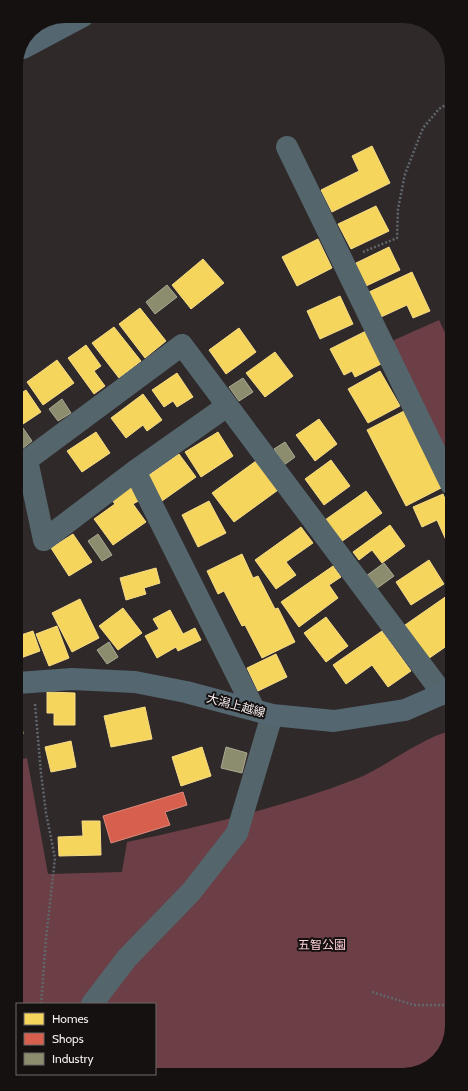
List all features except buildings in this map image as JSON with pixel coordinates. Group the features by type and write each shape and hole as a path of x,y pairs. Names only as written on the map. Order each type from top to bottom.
{"main road":[{"path":"28,45 70,23"},
{"name":"大潟上越線","path":"25,682 93,679 135,682 186,692 263,712 334,720 367,717 404,710 445,693"}],"street":[{"path":"288,147 445,472"},
{"path":"227,406 135,471 44,540 27,460 182,345 227,406 445,689"},
{"path":"93,1003 127,958 192,892 237,833 263,712 135,471"}],"path":[{"path":"342,261 397,238 398,209 405,174 423,128 439,109 445,105"},
{"path":"25,682 55,858 46,939 41,1003"},
{"path":"372,992 414,1005 445,1005"}],"green space":[{"path":"439,320 445,333 445,450 392,341"},
{"name":"五智公園","path":"445,733 445,1026 441,1044 433,1056 426,1061 416,1066 403,1068 156,1068 156,1003 23,1003 23,759 27,758 48,874 122,872 127,842 243,815 328,789 356,779"}]}
